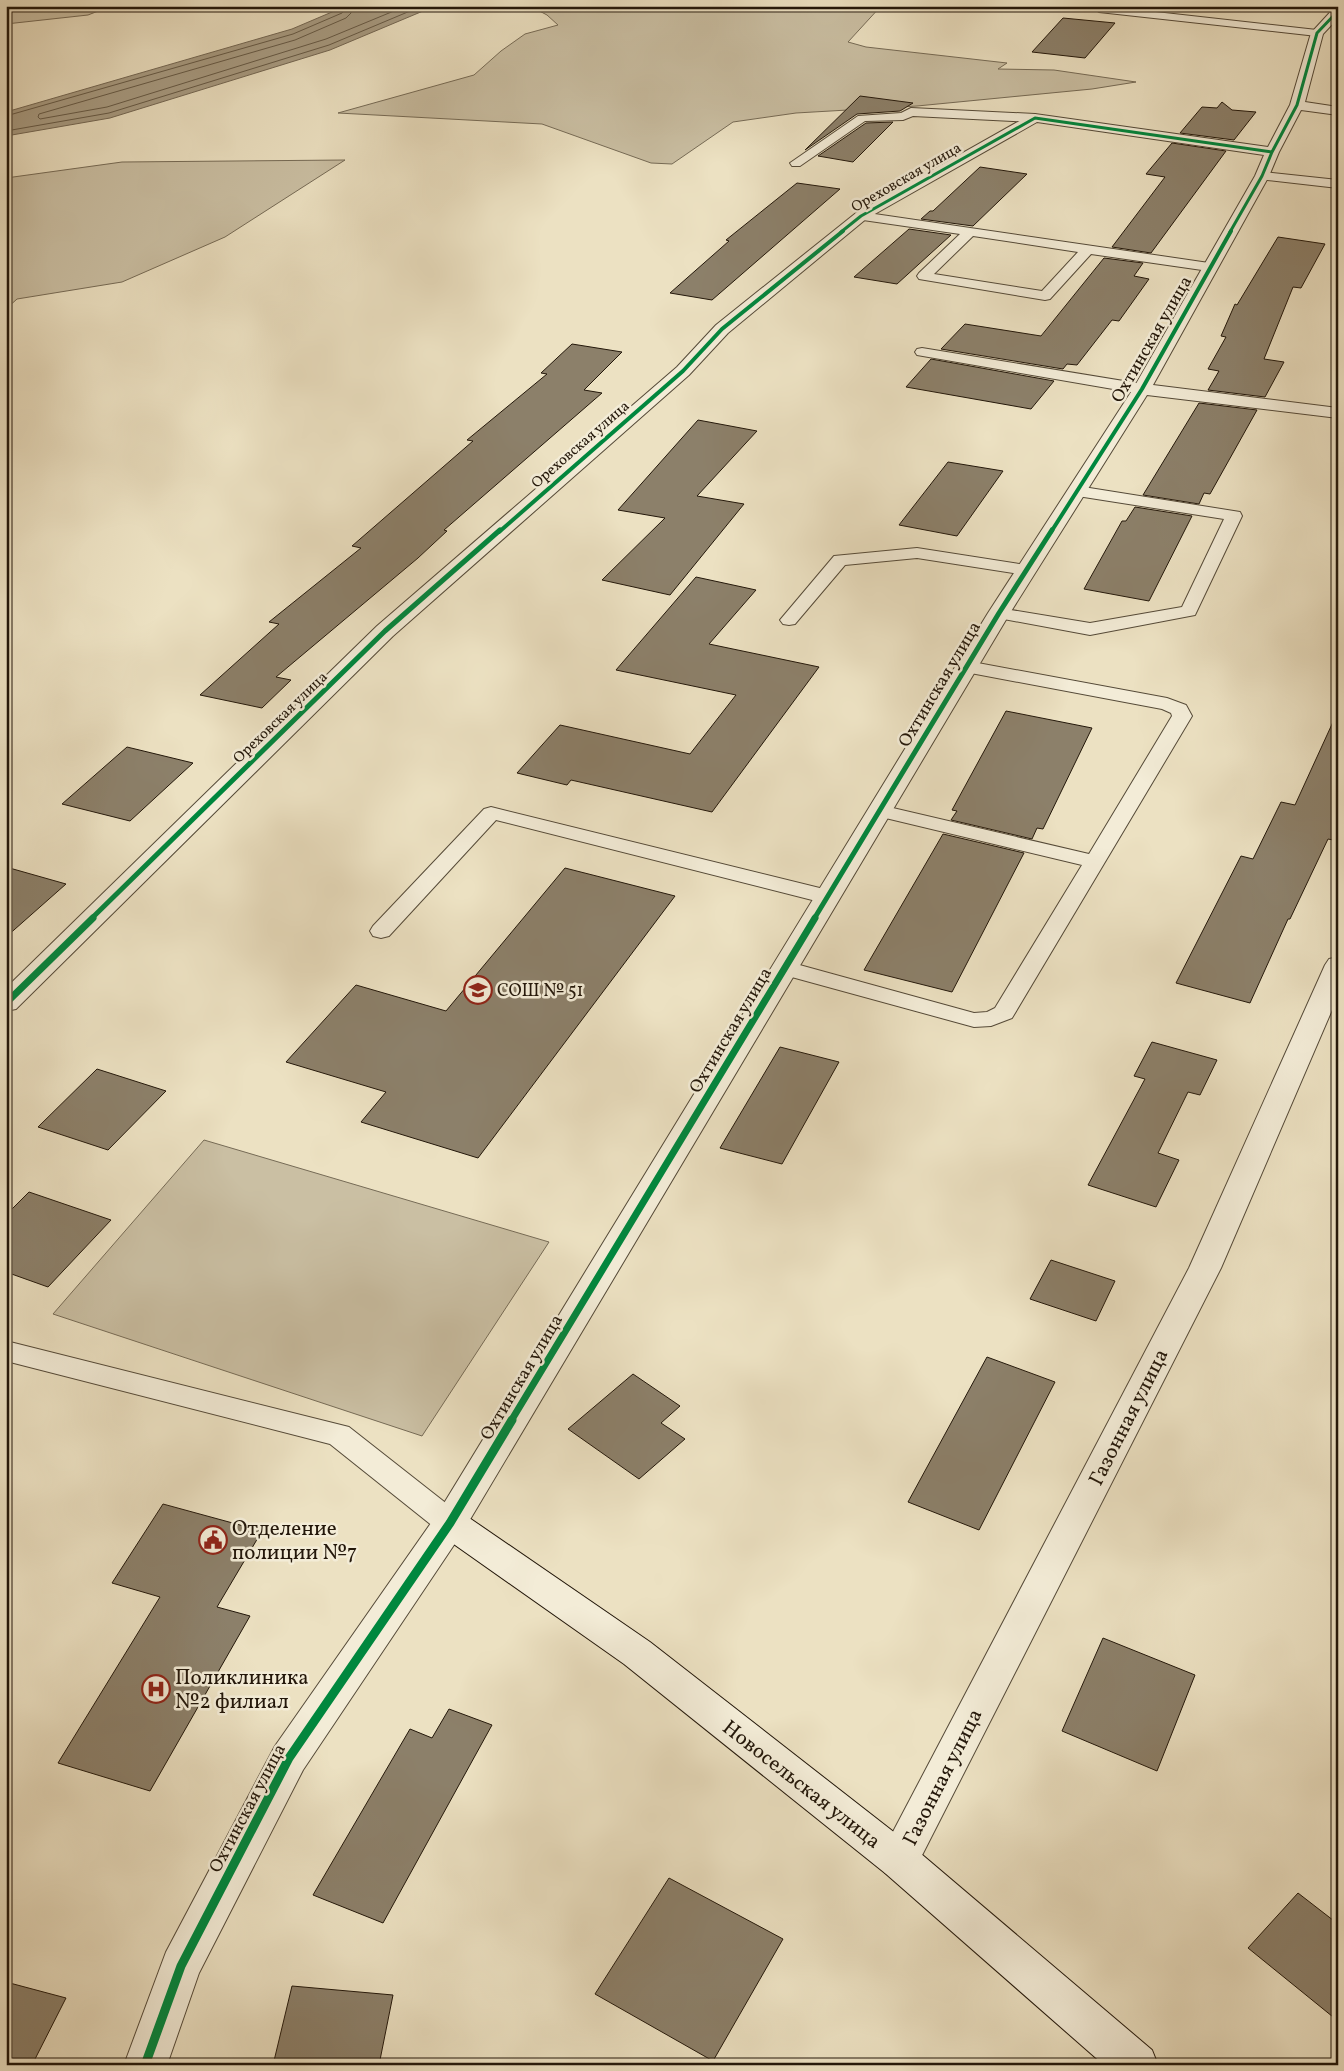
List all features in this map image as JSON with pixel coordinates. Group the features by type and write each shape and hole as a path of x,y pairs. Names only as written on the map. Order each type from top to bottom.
{"street":[{"name":"Охтинская улица","path":"144,2065 181,1966 289,1758 450,1523 999,612 1142,389 1267,164 1297,106 1328,26"},
{"path":"1297,106 1338,111"},
{"path":"1035,118 1267,164"},
{"name":"Ореховская улица","path":"6,1003 385,631 683,371 722,329 861,216 1035,118"},
{"path":"1142,389 1338,413"},
{"name":"Газонная улица","path":"899,1860 1205,1268 1338,965"},
{"name":"Новосельская улица","path":"450,1523 637,1654 899,1860 1137,2065"}],"lane":[{"path":"1198,6 1200,19"},
{"path":"1099,9 1200,19 1328,26"},
{"path":"796,163 862,118 903,116 911,112 1035,118"},
{"path":"1267,164 1338,184"},
{"path":"861,216 1209,267"},
{"path":"970,232 924,276 1045,296 1088,249"},
{"path":"922,352 1142,389"},
{"path":"999,612 1090,629 1189,611 1234,516 1077,491"},
{"path":"789,620 840,560 917,553 1026,570"},
{"path":"785,968 974,1020 991,1019 1004,1013 1182,716 1179,709 1167,704 967,667"},
{"path":"880,811 1095,862"},
{"path":"381,931 492,813 828,897"},
{"path":"6,1351 339,1435 450,1523"}],"shaded area":[{"path":"6,6 111,6 88,15 6,24"},
{"path":"530,6 881,6 848,42 866,47 1007,63 998,69 1054,70 1136,82 1092,89 917,106 796,113 733,122 672,164 651,163 542,124 338,113 474,75 501,51 525,34 558,25 547,15"},
{"path":"345,160 225,237 122,282 17,299 6,309 6,178 122,162"},
{"path":"204,1140 549,1242 422,1436 53,1314"}],"water":[{"path":"346,6 435,6 330,50 110,118 6,136 6,112 292,29"}],"building":[{"path":"1063,18 1115,23 1085,58 1032,52"},
{"path":"860,96 913,103 900,111 857,114 805,150"},
{"path":"1222,102 1232,110 1256,112 1234,140 1180,133 1202,107 1217,108"},
{"path":"893,122 853,162 818,156 866,123"},
{"path":"1172,143 1226,151 1151,253 1112,247 1165,177 1146,174"},
{"path":"980,167 1027,174 973,226 921,219 930,211 933,211"},
{"path":"797,183 840,189 712,300 670,293 729,241 726,240"},
{"path":"909,229 951,235 897,284 854,277"},
{"path":"1278,237 1325,244 1301,288 1293,287 1264,359 1284,362 1265,397 1208,390 1219,371 1208,369 1226,337 1221,336 1235,304 1237,305"},
{"path":"1104,258 1143,263 1134,276 1149,279 1119,321 1112,320 1077,365 1067,364 1063,369 941,349 965,324 1041,336"},
{"path":"572,344 622,352 584,390 602,393 444,530 447,531 418,558 276,677 291,680 262,708 200,695 279,624 269,622 361,548 352,546 473,441 467,440 547,374 541,373"},
{"path":"931,359 1054,381 1031,409 906,387"},
{"path":"1199,403 1257,410 1210,494 1204,493 1199,504 1143,495"},
{"path":"698,420 757,431 697,496 744,504 670,595 602,580 665,518 618,510"},
{"path":"948,462 1003,471 957,536 899,525"},
{"path":"1135,507 1192,516 1149,601 1084,589 1122,521 1126,521"},
{"path":"696,577 756,590 709,644 819,667 712,812 571,780 567,785 517,773 560,725 690,754 736,695 616,670"},
{"path":"1006,711 1092,728 1043,829 1037,828 1032,839 951,820 957,811 952,810"},
{"path":"1338,711 1338,841 1328,839 1290,919 1288,919 1250,1003 1176,983 1241,856 1253,859 1281,802 1295,805"},
{"path":"127,747 193,763 130,821 62,804"},
{"path":"943,834 1024,853 952,992 864,970"},
{"path":"6,867 66,884 6,937"},
{"path":"565,868 675,896 478,1158 361,1122 386,1092 286,1062 356,985 446,1011"},
{"path":"1152,1042 1217,1060 1200,1095 1188,1092 1158,1153 1179,1160 1156,1207 1088,1185 1145,1079 1134,1076"},
{"path":"780,1047 839,1062 782,1164 720,1148"},
{"path":"97,1069 166,1091 108,1150 38,1127"},
{"path":"29,1192 111,1220 48,1287 6,1272 6,1215"},
{"path":"1051,1260 1115,1281 1096,1321 1030,1299"},
{"path":"987,1357 1055,1382 979,1530 908,1502"},
{"path":"633,1374 680,1406 661,1423 685,1439 639,1479 568,1429"},
{"name":"Поликлиника №2 филиал","path":"163,1504 262,1531 217,1607 250,1616 150,1791 58,1763 160,1597 112,1583"},
{"path":"1103,1638 1195,1675 1157,1771 1062,1731"},
{"path":"449,1709 492,1725 383,1923 313,1895 410,1729 432,1738"},
{"path":"669,1878 783,1939 713,2061 595,1994"},
{"path":"1298,1893 1338,1924 1338,2021 1248,1948"},
{"path":"6,1982 66,1998 32,2065 6,2065"},
{"path":"292,1986 393,1995 379,2065 273,2065"}],"cycle path":[{"path":"145,2065 181,1966 289,1758 450,1523 999,613 1142,389 1262,176 1272,152 1297,105 1317,33 1338,11"},
{"path":"6,1003 385,631 683,371 722,329 861,216 1035,118 1272,152"}],"place":[{"name":"СОШ № 51","path":"478,990"},
{"name":"Отделение полиции №7","path":"213,1540"},
{"name":"Поликлиника №2 филиал","path":"156,1689"}]}
